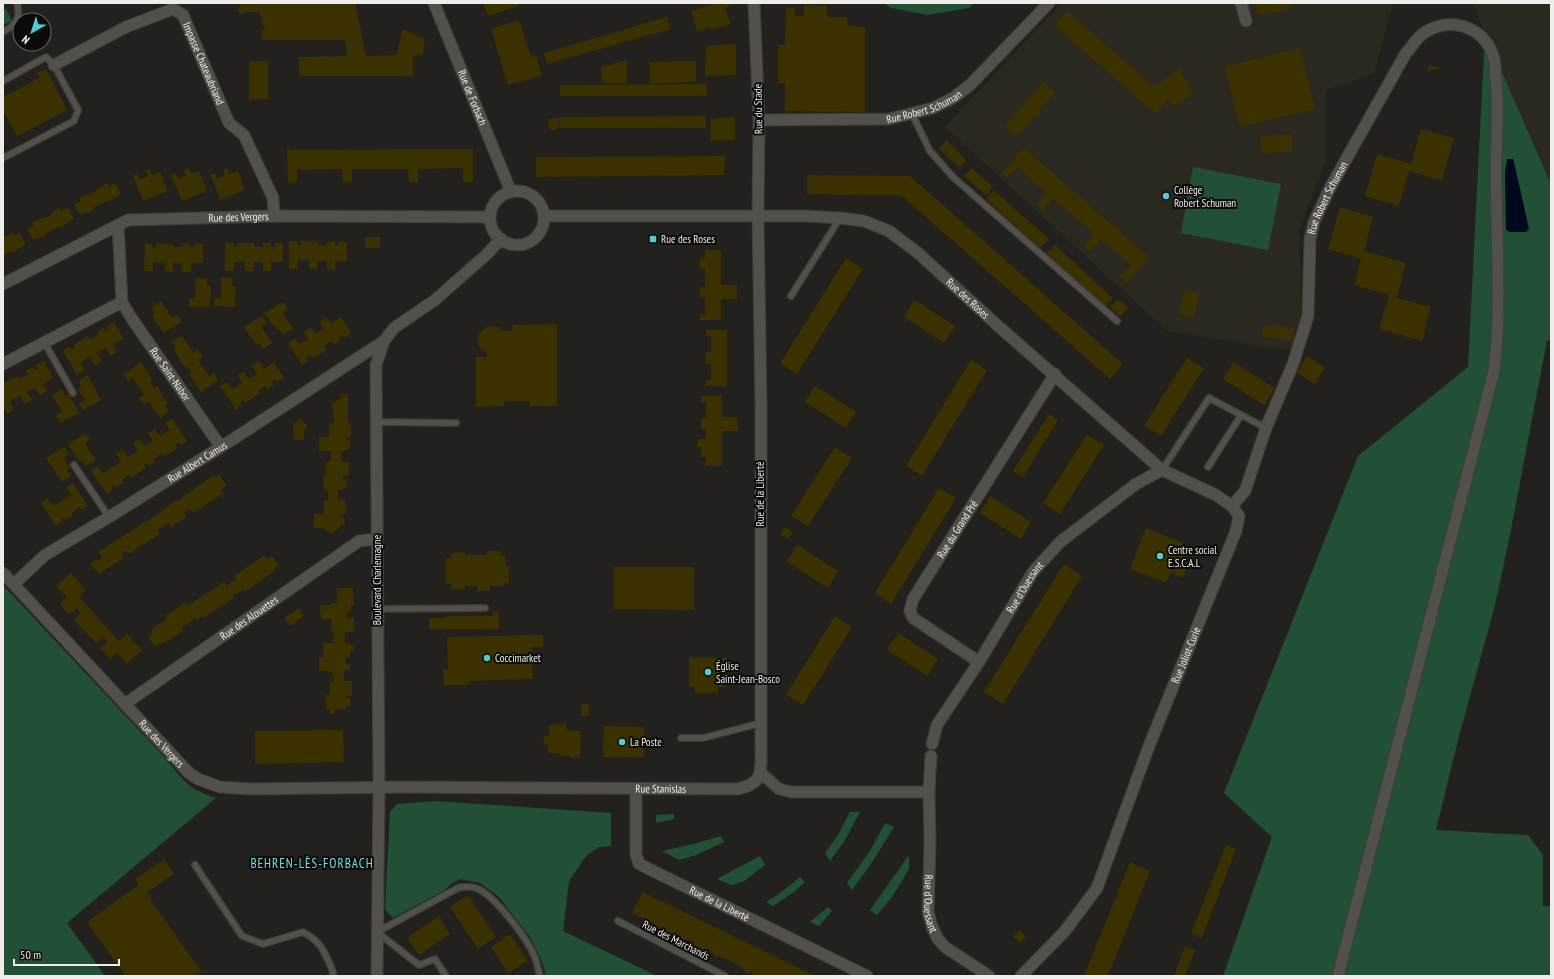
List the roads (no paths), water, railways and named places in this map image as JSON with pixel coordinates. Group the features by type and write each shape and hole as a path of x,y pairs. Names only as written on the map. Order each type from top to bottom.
{"street":[{"name":"Rue de Forbach","path":"434,3 511,192"},
{"name":"Rue du Stade","path":"754,3 759,120 758,216"},
{"name":"Rue Robert Schuman","path":"759,120 889,119 933,108 953,98 970,85 1049,3"},
{"path":"1240,3 1246,21"},
{"name":"Impasse Chateaubriand","path":"54,65 169,6 183,15 229,123 244,135 273,198 274,216"},
{"name":"Rue Robert Schuman","path":"1266,428 1293,364 1308,316 1310,239 1314,222 1330,188 1386,91 1406,53 1420,36 1435,27 1453,24 1468,28 1481,35 1489,46 1494,59 1498,98 1496,173 1498,296 1494,371 1338,976"},
{"path":"521,191 531,195 540,204 544,216 542,228 533,240 524,244 512,244 501,239 493,229 490,217 495,203 502,196 511,192 521,191"},
{"name":"Rue des Vergers","path":"3,284 128,220 274,216 490,217"},
{"name":"Rue des Roses","path":"544,216 758,216 840,218 864,221 889,231 918,253 997,325 1055,374 1162,470 1216,495 1232,506"},
{"name":"Rue de la Liberté","path":"758,216 761,404 761,773"},
{"name":"Rue Saint-Nabor","path":"118,225 122,302 132,319 221,446"},
{"name":"Boulevard Charlemagne","path":"376,976 379,787 376,539 376,365 384,341 394,328 435,300 486,255 501,239"},
{"path":"3,364 122,302"},
{"name":"Rue Albert Camus","path":"14,584 45,555 110,517 384,341"},
{"name":"Rue du Grand Pré","path":"979,662 913,618 910,611 913,599 1055,374"},
{"path":"1232,506 1245,491 1266,428"},
{"name":"Rue d'Ouessant","path":"932,744 937,725 979,662 1033,572 1060,542 1136,484 1162,470"},
{"name":"Rue Joliot-Curie","path":"1021,976 1065,930 1097,888 1152,739 1236,531 1239,516 1232,506"},
{"name":"Rue des Alouettes","path":"125,704 359,541 376,539"},
{"name":"Rue des Vergers","path":"3,573 189,773 209,784 220,787 250,789 379,787"},
{"name":"Rue d'Ouessant","path":"931,756 929,792 930,844 928,912 932,927 938,939 945,946 989,976"},
{"path":"761,773 779,789 792,792 929,792"},
{"name":"Rue Stanislas","path":"379,787 737,789 753,784 761,773"},
{"name":"Rue de la Liberté","path":"636,788 636,854 639,864 867,976"}],"lane":[{"path":"3,32 13,26 17,20 19,11 18,3"},
{"path":"3,81 46,57 54,65 78,110 74,121 3,158"},
{"path":"912,114 930,152 953,177 1117,321"},
{"path":"791,296 840,218"},
{"path":"44,342 73,393"},
{"path":"1162,470 1208,398 1266,428"},
{"path":"1208,467 1241,415"},
{"path":"376,422 456,423"},
{"path":"74,465 110,517"},
{"path":"377,609 485,608"},
{"path":"681,738 703,738 761,723"},
{"path":"195,865 242,936 262,944 302,932 313,937 323,948 333,972 333,976"},
{"path":"446,976 435,959 419,965 377,932 458,888 465,886 481,890 493,899 517,928 532,951 540,976"},
{"name":"Rue des Marchands","path":"618,921 725,976"}],"water":[{"path":"1507,159 1513,159 1514,162 1529,229 1526,232 1510,232 1506,230 1505,173"}],"place":[{"name":"Collège Robert Schuman","path":"1166,196"},
{"name":"Rue des Roses","path":"653,239"},
{"name":"Centre social E.S.C.A.L","path":"1160,556"},
{"name":"Coccimarket","path":"487,658"},
{"name":"Église Saint-Jean-Bosco","path":"708,672"},
{"name":"La Poste","path":"622,742"}],"district":[{"name":"BEHREN-LÈS-FORBACH","path":"312,863"}]}
